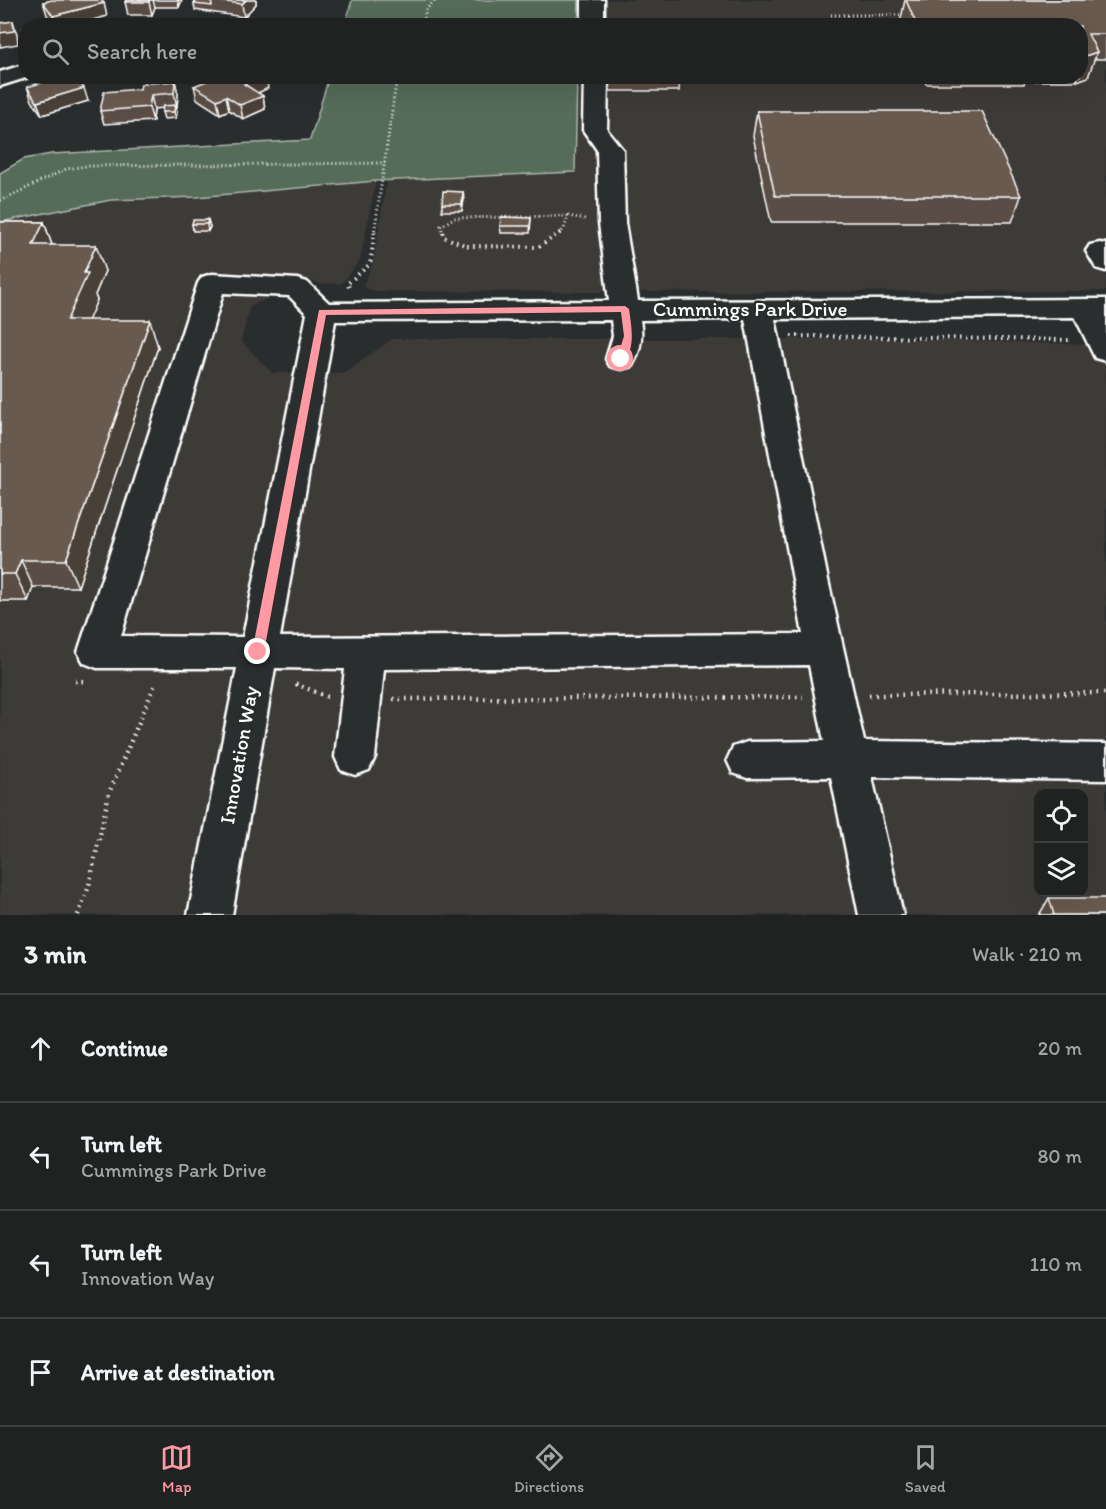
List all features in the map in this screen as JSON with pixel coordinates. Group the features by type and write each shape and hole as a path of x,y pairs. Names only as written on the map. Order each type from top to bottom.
{"street":[{"path":"593,0 593,18"},
{"path":"0,79 18,73"},
{"path":"596,84 595,130 610,150 612,223 628,336 621,359"},
{"path":"322,312 297,288 212,283 97,651 366,653 826,649"},
{"path":"1095,308 1106,351"},
{"name":"Cummings Park Drive","path":"322,312 1095,308"},
{"path":"758,309 881,915"},
{"name":"Innovation Way","path":"210,915 322,312"},
{"path":"354,758 366,653"},
{"path":"747,760 1106,762"}],"path":[{"path":"424,18 426,9 436,0"},
{"path":"831,15 909,15"},
{"path":"347,284 370,264 396,84"},
{"path":"0,201 66,169 86,166 385,163"},
{"path":"568,216 564,229 554,239 538,248 467,246 444,237 441,226 454,218 568,216 612,223"},
{"path":"78,915 86,896 110,790 151,699 156,681"},
{"path":"289,681 330,697"},
{"path":"856,695 1106,693"},
{"path":"386,699 808,697"}],"shaded area":[{"path":"579,0 1106,0 1106,291 583,292 379,291 367,289 363,285 373,264 387,180 575,172 577,84 1088,84 1088,18 578,18"},
{"path":"376,181 360,260 342,283 320,284 309,280 250,306 241,341 272,373 344,373 392,339 900,339 1106,345 1106,915 0,915 0,222 111,200 197,197"}],"green space":[{"path":"352,0 579,0 578,18 347,18"},
{"path":"327,84 577,84 575,172 376,181 197,197 111,200 0,222 0,173 24,159 51,154 310,140"}],"building":[{"path":"101,0 104,3 53,16 43,2"},
{"path":"126,0 149,0 149,2 125,2"},
{"path":"197,0 211,0 212,6 194,4"},
{"path":"211,0 246,0 242,4"},
{"path":"906,0 1106,0 1106,34 1088,34 1088,18 914,18"},
{"path":"13,21 14,31 0,33 0,23"},
{"path":"1088,34 1097,52 1088,55"},
{"path":"37,84 81,84 84,88 37,102 27,87"},
{"path":"141,84 175,84 174,93 151,95 149,107 100,111 104,92 140,89"},
{"path":"244,84 263,96 240,105 226,96 217,100 194,86"},
{"path":"175,105 174,112 162,112 163,106"},
{"path":"757,111 982,111 1021,196 775,196"},
{"path":"443,191 463,192 462,204 442,204"},
{"path":"501,217 531,218 530,226 500,226"},
{"path":"193,220 208,220 207,224 192,224"},
{"path":"0,222 44,222 33,245 96,245 84,273 88,273 67,320 150,320 66,560 21,560 15,574 0,574"},
{"path":"1049,898 1106,898 1106,915 1054,915"}],"route":[{"path":"258,652 322,312 625,309 628,336 621,359"}]}
